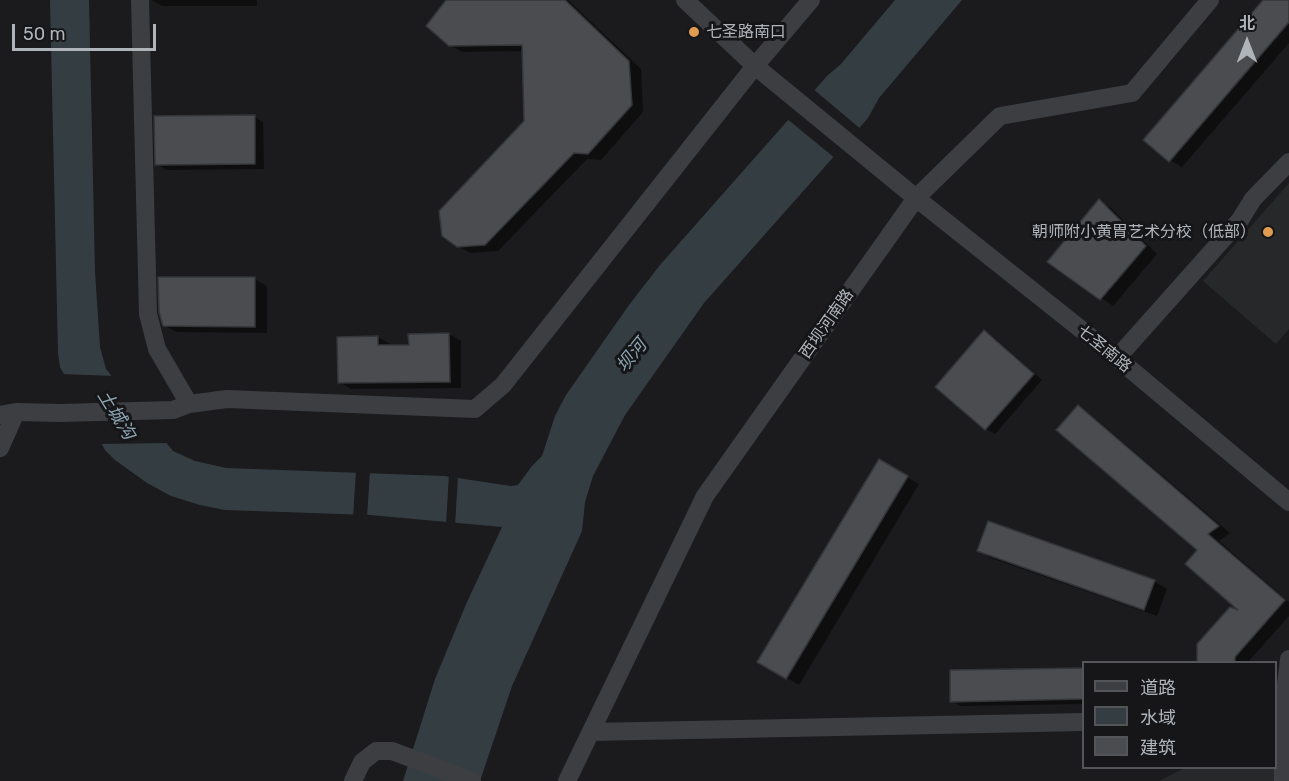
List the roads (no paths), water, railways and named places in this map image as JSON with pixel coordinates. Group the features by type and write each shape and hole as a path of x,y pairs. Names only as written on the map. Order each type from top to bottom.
{"street":[{"path":"140,0 148,314 157,349 181,407"},
{"name":"七圣南路","path":"685,0 755,66 1116,358 1289,502"},
{"path":"0,448 8,414 181,407 227,399 475,409 503,386 755,66 811,0"},
{"name":"西坝河南路","path":"567,781 705,496 916,198 1000,116 1132,93 1210,0"},
{"path":"1116,358 1240,220 1253,199 1289,162"},
{"path":"1283,781 1278,718 1289,659"},
{"path":"591,732 1082,722"},
{"path":"353,781 362,762 376,751 392,751 472,781"}],"water":[{"path":"50,0 89,0 95,272 100,347 106,369 173,451 195,461 226,468 444,476 511,486 518,485 542,456 555,416 566,395 660,265 827,76 841,64 895,0 962,0 879,98 868,118 704,303 625,415 593,476 585,502 582,531 512,686 480,781 403,781 435,679 502,527 370,515 225,510 171,496 147,483 105,450 60,367 58,353"}],"place":[{"name":"七圣路南口","path":"694,32"},
{"name":"朝师附小黄胄艺术分校（低部）","path":"1268,232"}],"water label":[{"name":"坝河","path":"632,356"},
{"name":"土城沟","path":"116,415"}]}
